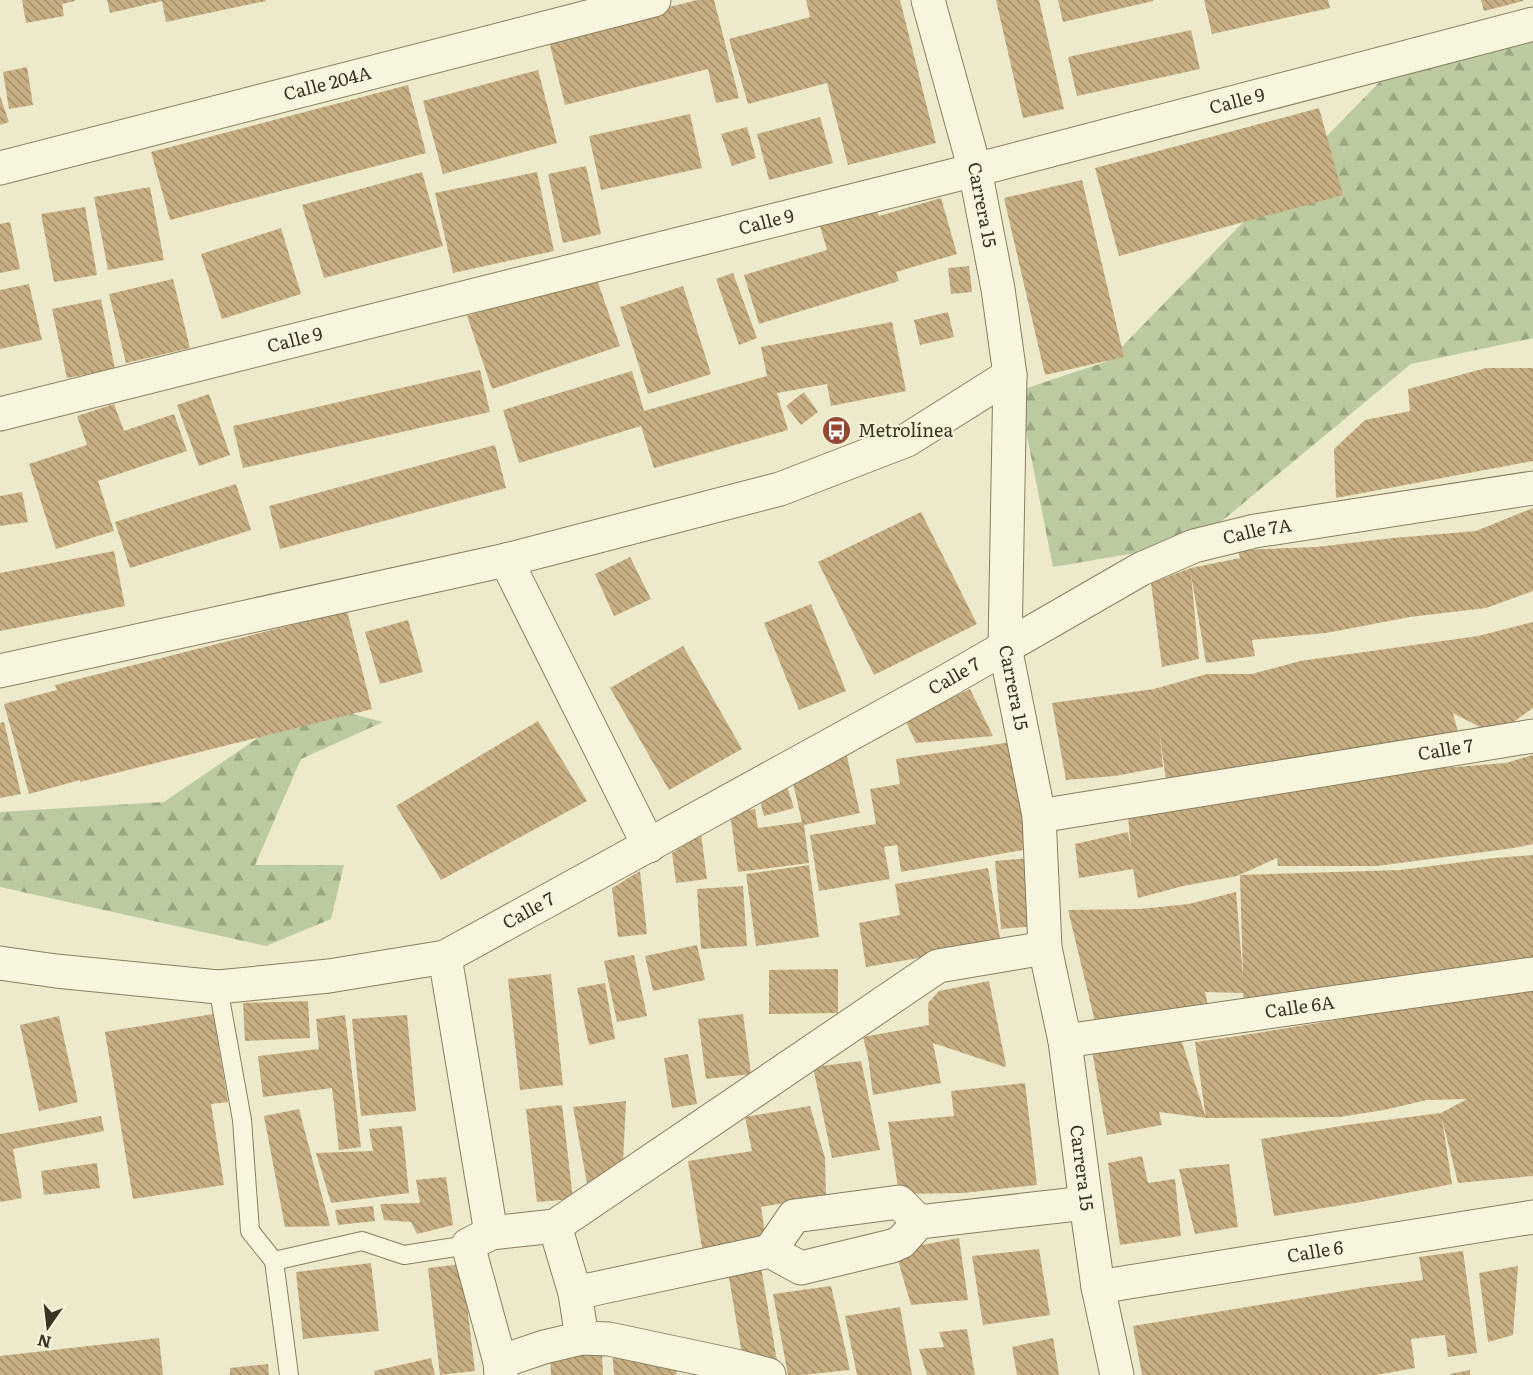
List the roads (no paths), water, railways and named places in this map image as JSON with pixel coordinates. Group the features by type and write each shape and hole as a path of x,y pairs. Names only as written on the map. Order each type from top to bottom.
{"street":[{"name":"Calle 204A","path":"0,168 654,0"},
{"name":"Carrera 15","path":"928,0 975,170 998,290 1010,375 1005,647 1039,816 1045,948 1065,1041 1098,1287 1117,1375"},
{"name":"Calle 9","path":"0,414 975,170 1533,24"},
{"path":"0,671 506,560 780,489 907,440 1010,375"},
{"name":"Calle 7A","path":"1005,647 1141,569 1194,546 1255,531 1533,488"},
{"path":"506,560 649,846"},
{"name":"Calle 7","path":"0,963 56,971 218,987 329,976 446,957 1005,647"},
{"name":"Calle 7","path":"1039,816 1533,736"},
{"path":"480,1239 555,1226 938,966 1045,948"},
{"path":"446,957 480,1239 501,1368 544,1347 582,1338 609,1340 769,1375"},
{"name":"Calle 6A","path":"1065,1041 1533,974"},
{"path":"770,1251 794,1216 899,1202 919,1222"},
{"path":"575,1293 770,1251 801,1268 892,1246 901,1242 919,1222 1086,1203"},
{"name":"Calle 6","path":"1098,1287 1533,1217"},
{"path":"555,1226 575,1293 582,1338"}],"lane":[{"path":"218,987 242,1120 250,1231 274,1261 289,1375"},
{"path":"274,1261 362,1241 404,1255 480,1239"}],"place":[{"name":"Metrolínea","path":"837,431"}]}
